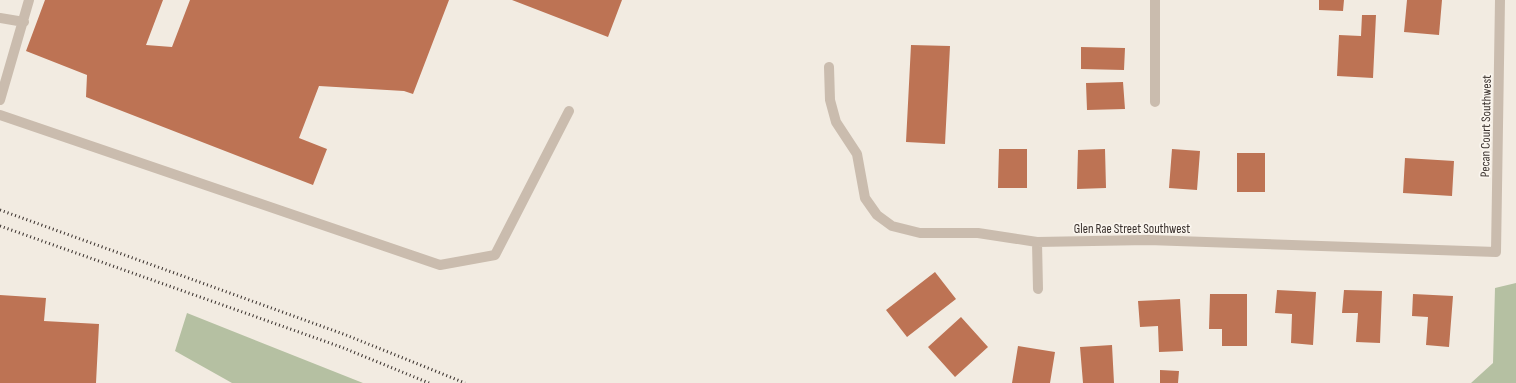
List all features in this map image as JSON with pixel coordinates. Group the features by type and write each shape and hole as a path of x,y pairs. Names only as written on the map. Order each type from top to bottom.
{"street":[{"path":"0,100 30,0"},
{"path":"1155,0 1155,102"},
{"name":"Pecan Court Southwest","path":"1496,252 1500,0"},
{"path":"0,18 24,22"},
{"name":"Glen Rae Street Southwest","path":"829,67 830,100 836,122 857,154 865,198 877,216 892,226 920,233 978,233 1038,242 1148,240 1496,252"},
{"path":"0,115 440,265 495,255 569,111"},
{"path":"1038,242 1038,289"}],"green space":[{"path":"1516,283 1516,383 1471,383 1493,363 1495,288"},
{"path":"187,313 363,383 232,383 175,351"}],"building":[{"path":"45,0 163,0 146,45 172,47 190,0 449,0 413,94 404,91 319,86 299,138 327,149 313,185 86,97 87,75 26,51"},
{"path":"512,0 622,0 608,37"},
{"path":"1319,0 1344,0 1343,11 1319,10"},
{"path":"1407,0 1442,0 1439,35 1404,32"},
{"path":"1362,15 1376,15 1373,78 1337,76 1339,35 1361,36"},
{"path":"911,45 950,46 945,144 906,142"},
{"path":"1081,47 1125,48 1124,70 1081,69"},
{"path":"1123,82 1125,109 1087,110 1086,83"},
{"path":"999,149 1027,149 1027,188 998,188"},
{"path":"1105,149 1106,188 1077,189 1078,150"},
{"path":"1172,149 1200,151 1197,190 1169,188"},
{"path":"1237,153 1265,153 1265,192 1237,192"},
{"path":"1405,158 1454,161 1452,196 1403,193"},
{"path":"935,272 956,299 907,337 886,310"},
{"path":"1277,290 1316,292 1313,345 1291,343 1292,314 1275,313"},
{"path":"1344,290 1382,291 1380,343 1356,342 1358,313 1342,313"},
{"path":"1210,294 1247,294 1247,346 1222,346 1222,329 1209,329"},
{"path":"1413,294 1453,296 1449,347 1426,345 1428,317 1412,316"},
{"path":"0,295 46,298 44,321 99,324 96,383 0,383"},
{"path":"1180,299 1183,351 1159,352 1158,326 1140,327 1138,301"},
{"path":"961,317 988,347 955,377 928,347"},
{"path":"1112,345 1114,383 1083,383 1080,347"},
{"path":"1018,346 1055,352 1050,383 1012,383"},
{"path":"1160,370 1179,371 1178,383 1160,383"}],"railway":[{"path":"0,210 346,335 465,383"},
{"path":"0,226 341,347 429,383"}]}
